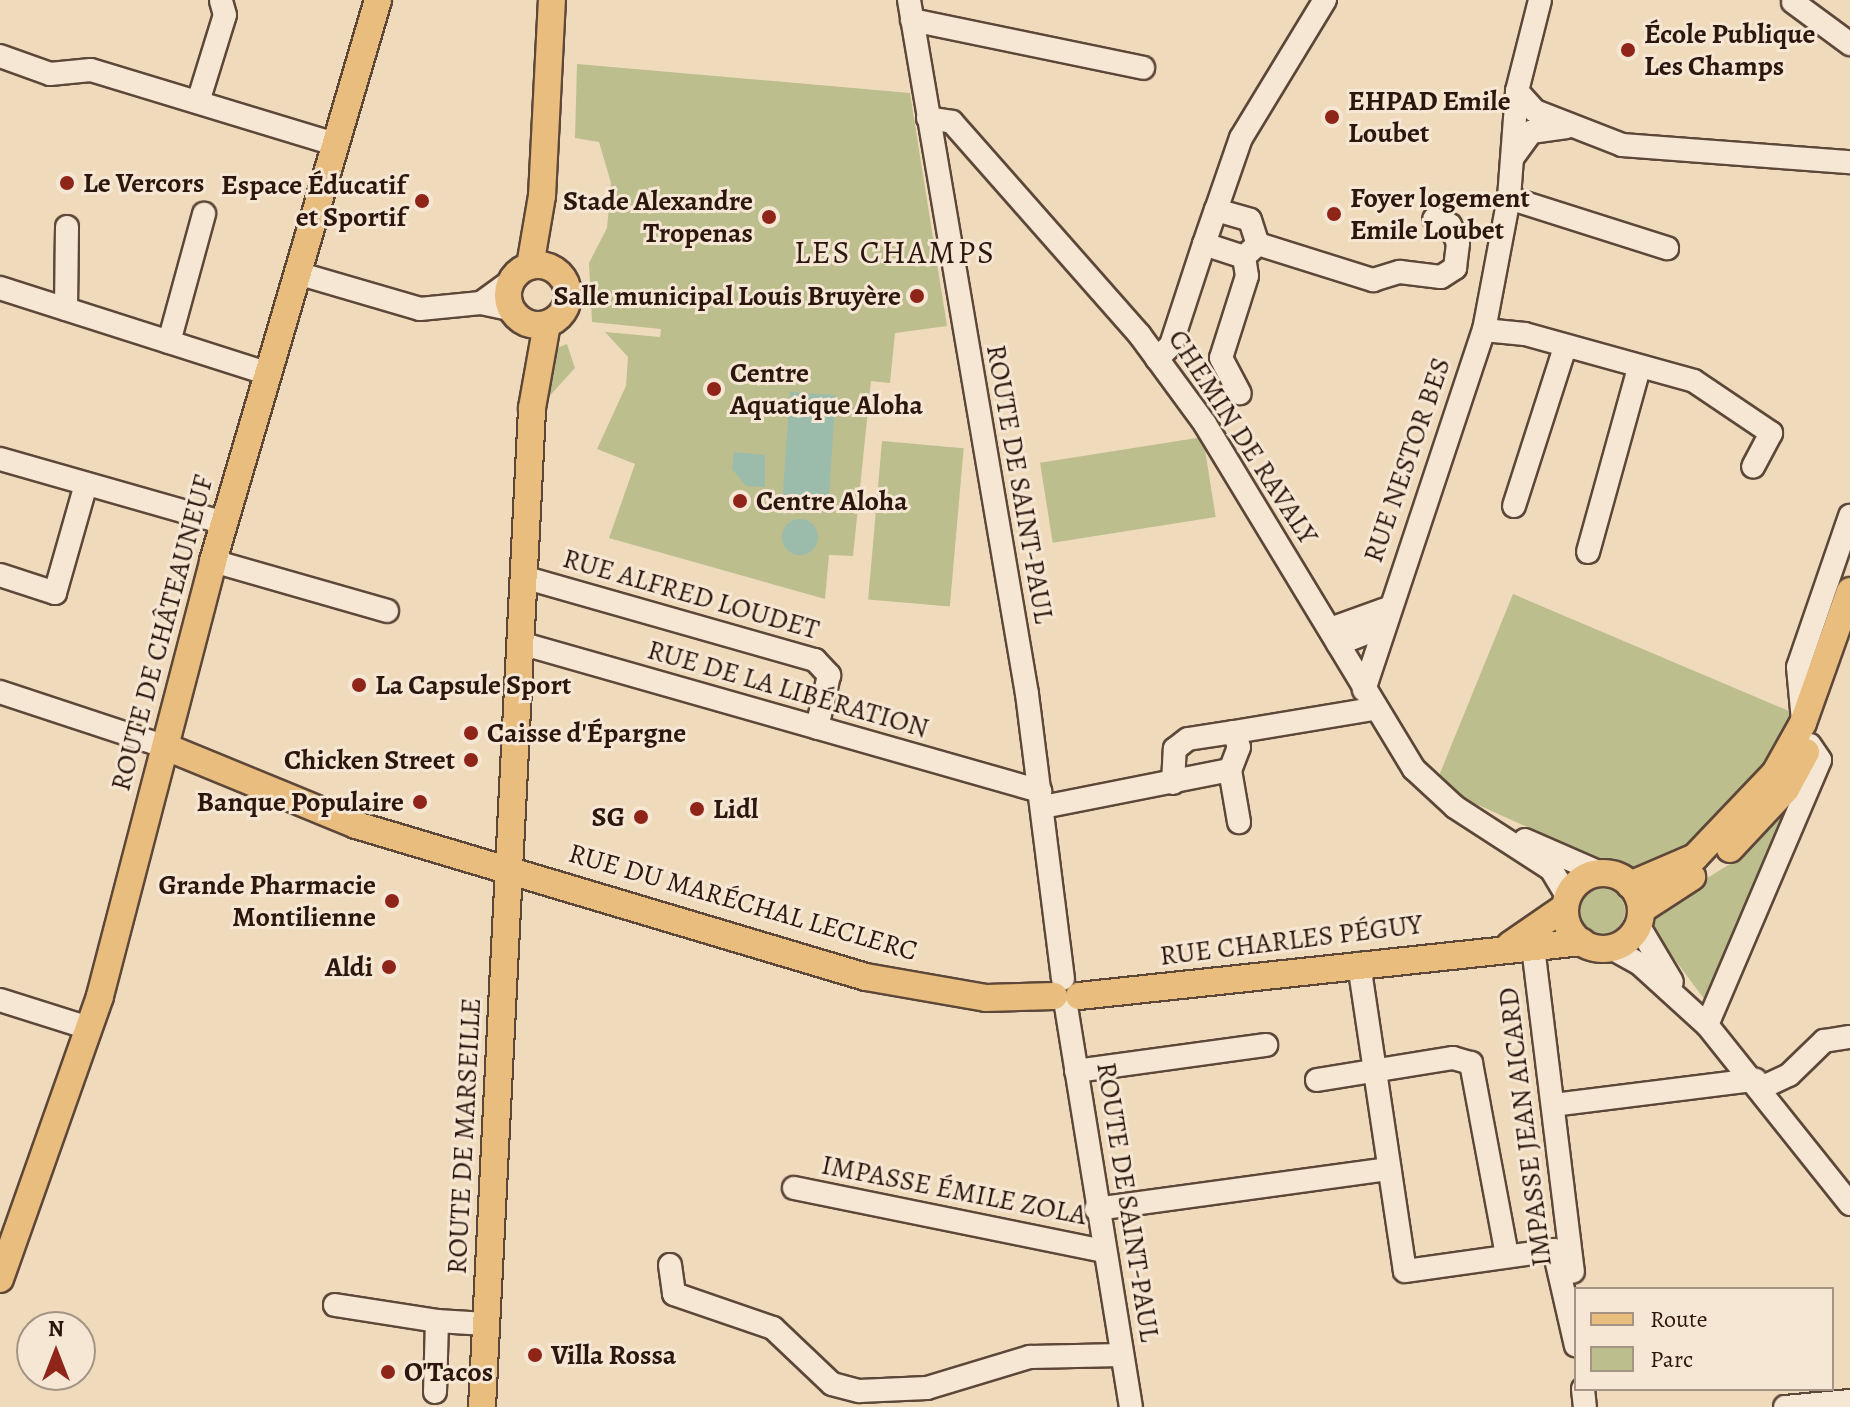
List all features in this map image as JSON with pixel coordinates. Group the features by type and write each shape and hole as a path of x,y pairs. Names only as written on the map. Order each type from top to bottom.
{"main road":[{"name":"ROUTE DE CHÂTEAUNEUF","path":"0,1279 7,1247 89,1028 213,561 378,0"},
{"path":"540,267 568,295 562,313 523,310 540,267 552,0"},
{"name":"ROUTE DE MARSEILLE","path":"482,1407 532,408 523,310"},
{"path":"1850,591 1807,734 1717,838 1673,872 1630,885 1603,874 1582,880 1567,902 1582,942 1611,948 1640,917 1758,824 1807,734 1850,643"},
{"name":"RUE DU MARÉCHAL LECLERC","path":"166,747 356,825 866,977 986,998 1066,994"},
{"path":"1630,885 1640,917"},
{"name":"RUE CHARLES PÉGUY","path":"1522,946 1567,902"},
{"name":"RUE CHARLES PÉGUY","path":"1066,994 1582,942"}],"street":[{"path":"1157,359 1171,345 1241,138 1325,0"},
{"name":"RUE NESTOR BES","path":"1369,700 1384,618 1484,330 1509,198 1517,91 1540,0"},
{"path":"198,102 225,15 221,1"},
{"path":"1793,2 1850,44"},
{"path":"910,10 1143,68"},
{"name":"ROUTE DE SAINT-PAUL","path":"910,10 1042,799 1096,1209 1131,1407"},
{"path":"0,56 50,74 91,70 335,144"},
{"path":"1517,91 1535,111 1567,127 1646,149 1850,162"},
{"name":"CHEMIN DE RAVALY","path":"928,118 952,122 1012,185 1157,359 1414,769 1475,820 1529,851 1567,902"},
{"path":"1511,166 1531,132 1567,127"},
{"path":"1509,198 1667,248"},
{"path":"1216,210 1250,220 1251,251 1247,276 1221,358 1240,393"},
{"path":"169,342 204,214"},
{"path":"1204,244 1251,251 1373,280 1400,272 1441,277 1455,268 1458,243 1450,225 1434,219"},
{"path":"66,309 67,227"},
{"path":"297,273 420,309 481,303 523,310"},
{"path":"0,288 266,373"},
{"path":"1484,330 1565,347 1694,381 1771,433 1753,467"},
{"path":"1514,506 1565,347"},
{"path":"1588,552 1639,368"},
{"path":"0,459 224,523"},
{"path":"0,575 55,593 86,484"},
{"path":"1707,1025 1820,760 1807,734 1798,667 1850,516"},
{"path":"213,561 387,611"},
{"name":"RUE ALFRED LOUDET","path":"523,577 815,660 829,675 817,728"},
{"path":"1334,637 1384,618"},
{"name":"RUE DE LA LIBÉRATION","path":"520,643 817,728 1042,799"},
{"path":"0,692 166,747"},
{"path":"1173,783 1175,749 1188,739 1234,732 1369,700"},
{"path":"1234,732 1239,747 1230,770 1239,822"},
{"path":"1042,799 1173,783 1230,770"},
{"name":"CHEMIN DE RAVALY","path":"1475,820 1603,874"},
{"path":"1640,917 1686,1004"},
{"name":"IMPASSE JEAN AICARD","path":"1522,946 1553,1105 1575,1287"},
{"path":"1611,948 1686,1004 1707,1025 1758,1084 1850,1204"},
{"path":"1359,964 1405,1271 1507,1256 1559,1253 1574,1339"},
{"path":"0,1000 89,1028"},
{"path":"1553,1105 1758,1084 1789,1075 1824,1041 1850,1037"},
{"path":"1076,1071 1266,1045"},
{"path":"1317,1080 1453,1058 1477,1070 1507,1256"},
{"path":"1096,1209 1389,1169"},
{"name":"IMPASSE ÉMILE ZOLA","path":"794,1188 1103,1251"},
{"path":"670,1265 674,1294 773,1328 832,1384 859,1391 927,1388 1030,1357 1122,1355"},
{"path":"335,1305 437,1321 486,1324"},
{"path":"435,1392 437,1321"},
{"path":"1773,1407 1850,1401"}],"green space":[{"name":"Stade Alexandre Tropenas","path":"577,64 910,93 947,326 895,333 890,383 871,381 853,556 829,555 825,599 609,538 635,464 597,449 626,386 628,357 605,332 660,337 661,329 592,322 589,263 607,228 611,183 599,142 575,138"},
{"path":"567,344 575,368 544,402 547,352"},
{"path":"1203,437 1216,517 1053,543 1040,463"},
{"path":"882,441 964,448 950,607 868,599"},
{"path":"1513,594 1796,714 1749,785 1685,847 1638,869 1594,857 1467,800 1438,778"},
{"path":"1810,772 1710,1007 1650,926 1657,909 1738,859"},
{"path":"1602,888 1618,895 1625,911 1618,927 1602,934 1586,927 1579,911 1586,895"}],"shaded area":[{"path":"790,392 836,395 828,504 782,501"},
{"path":"734,452 765,455 765,487 746,486 732,469"},
{"path":"800,519 813,524 818,537 813,550 800,555 787,550 782,537 787,524"}],"place":[{"name":"École Publique Les Champs","path":"1628,50"},
{"name":"EHPAD Emile Loubet","path":"1332,117"},
{"name":"Le Vercors","path":"67,183"},
{"name":"Espace Éducatif et Sportif","path":"422,201"},
{"name":"Foyer logement Emile Loubet","path":"1334,214"},
{"name":"Stade Alexandre Tropenas","path":"769,217"},
{"name":"Salle municipal Louis Bruyère","path":"917,296"},
{"name":"Centre Aquatique Aloha","path":"714,389"},
{"name":"Centre Aloha","path":"740,501"},
{"name":"La Capsule Sport","path":"359,685"},
{"name":"Caisse d'Épargne","path":"471,733"},
{"name":"Chicken Street","path":"471,760"},
{"name":"Banque Populaire","path":"420,802"},
{"name":"Lidl","path":"697,809"},
{"name":"SG","path":"641,817"},
{"name":"Grande Pharmacie Montilienne","path":"392,901"},
{"name":"Aldi","path":"389,967"},
{"name":"Villa Rossa","path":"535,1355"},
{"name":"O'Tacos","path":"388,1372"}],"district":[{"name":"LES CHAMPS","path":"895,252"}]}
